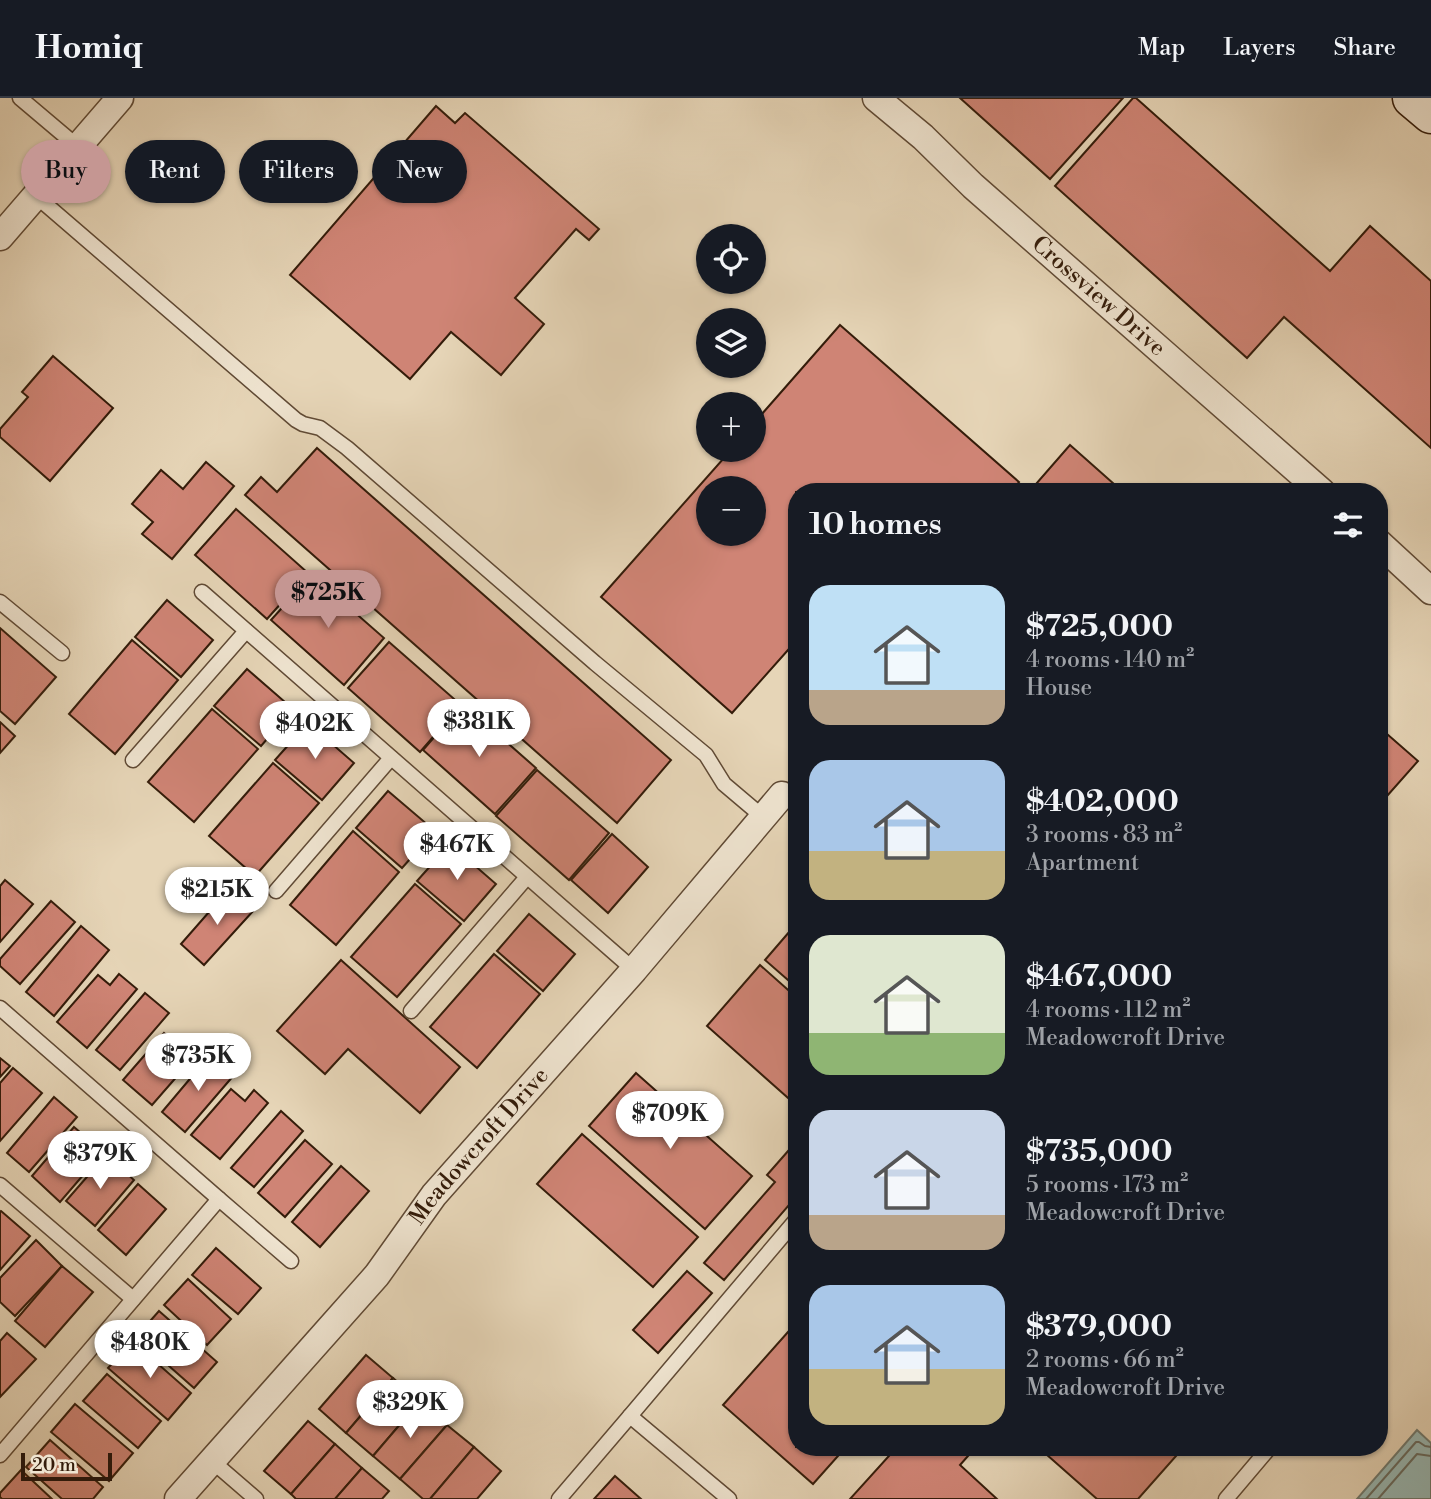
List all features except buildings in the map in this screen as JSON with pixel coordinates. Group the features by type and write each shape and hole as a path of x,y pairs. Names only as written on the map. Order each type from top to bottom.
{"main road":[{"path":"1412,98 1431,114"}],"street":[{"path":"84,140 120,98"},
{"name":"Crossview Drive","path":"876,98 1312,483"},
{"path":"0,237 30,203"},
{"path":"1388,551 1431,591"},
{"name":"Meadowcroft Drive","path":"178,1499 377,1275 435,1195 634,971 782,795"}],"lane":[{"path":"20,98 70,140"},
{"path":"44,203 296,420 320,428 347,448 595,663 706,755 724,784 763,817"},
{"path":"202,592 634,971"},
{"path":"0,602 62,653"},
{"path":"133,760 246,631"},
{"path":"276,891 391,758"},
{"path":"411,1011 527,877"},
{"path":"0,1009 291,1262"},
{"path":"0,1185 133,1299"},
{"path":"0,1455 219,1199"},
{"path":"559,1499 788,1229"},
{"path":"630,1416 729,1499"},
{"path":"1226,1499 1262,1456"},
{"path":"212,1461 256,1499"}],"water":[{"path":"1417,1430 1431,1443 1431,1499 1357,1499"}]}
